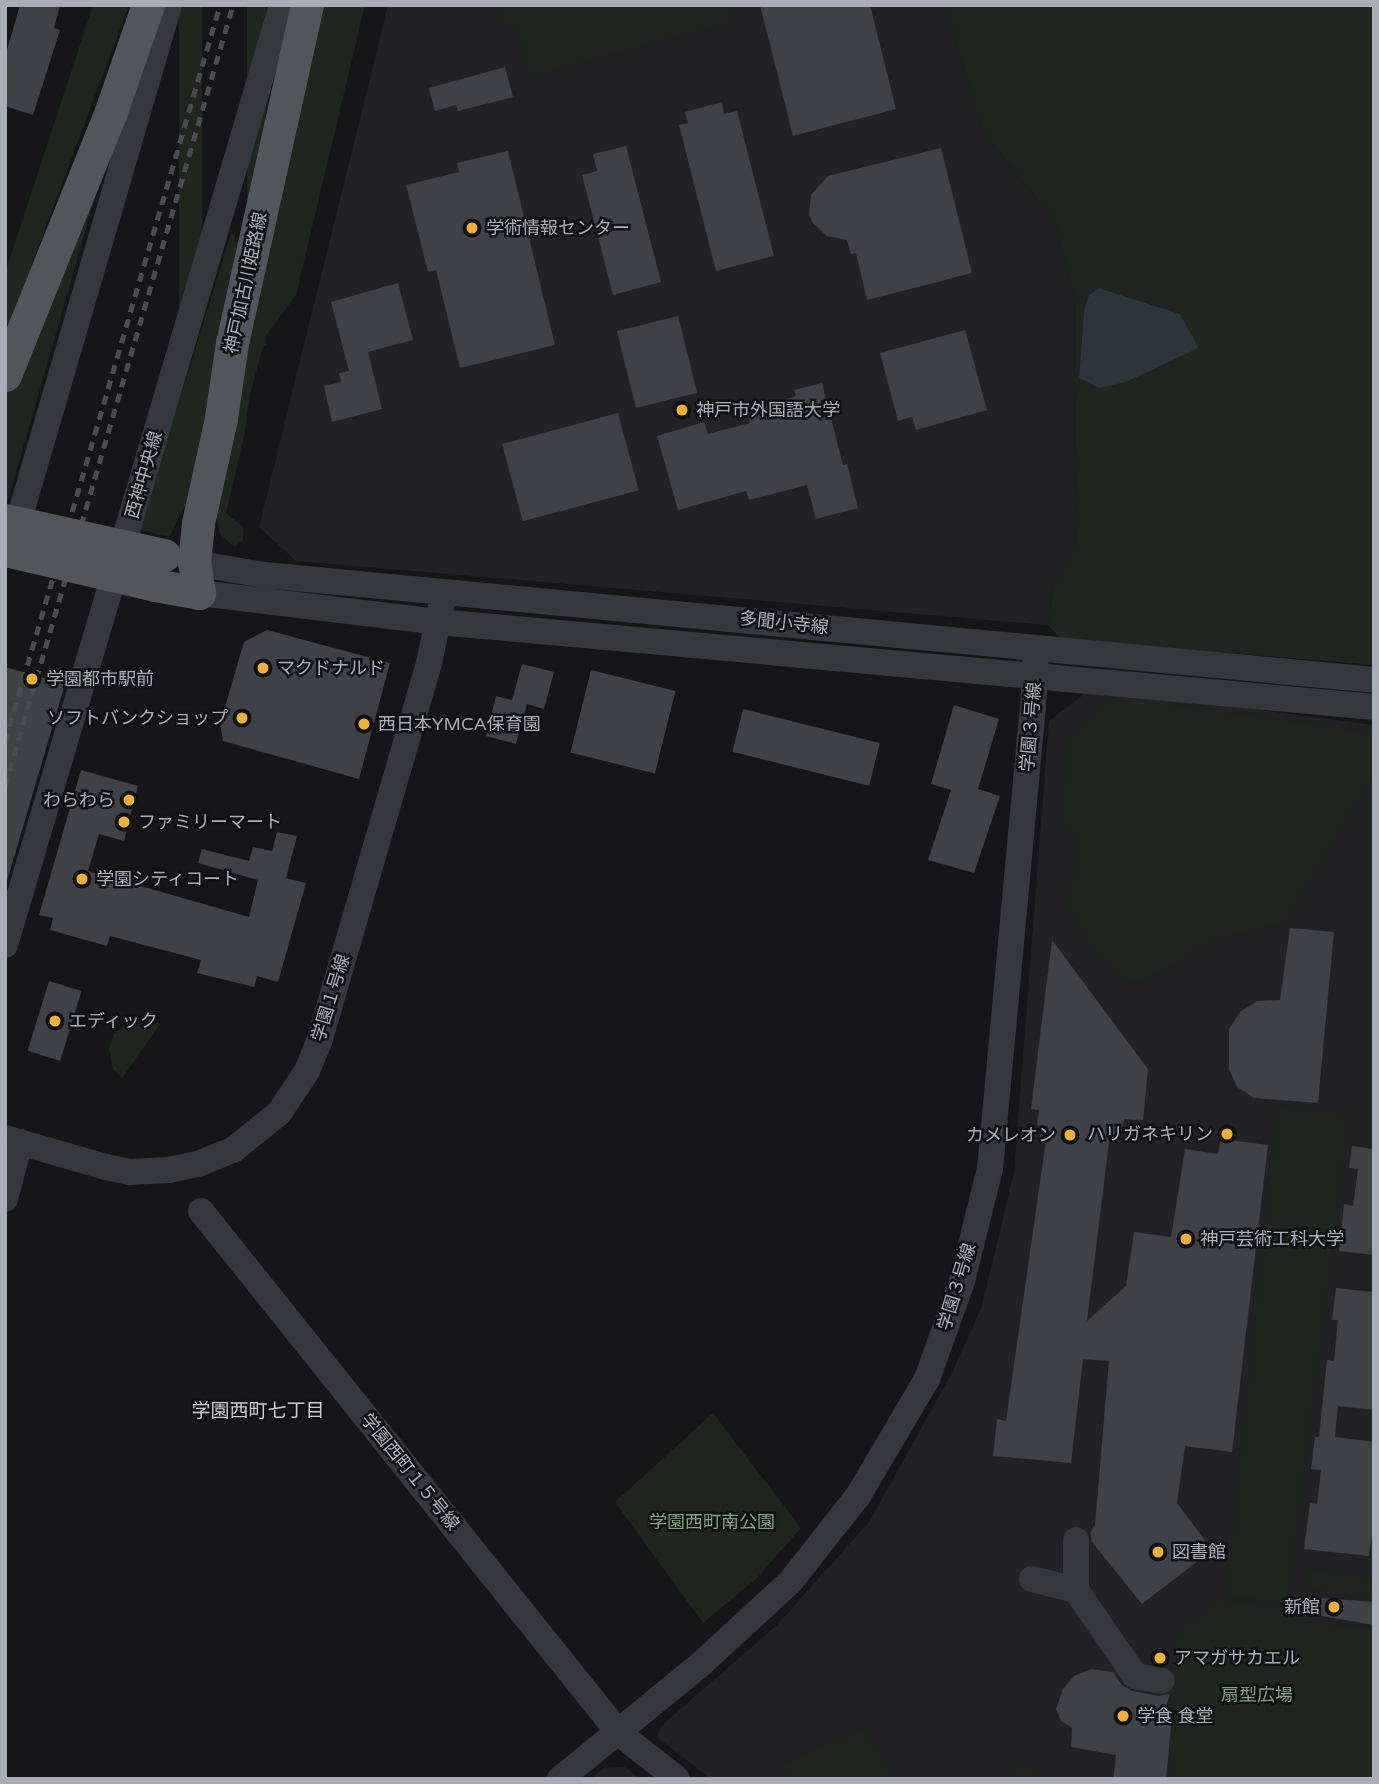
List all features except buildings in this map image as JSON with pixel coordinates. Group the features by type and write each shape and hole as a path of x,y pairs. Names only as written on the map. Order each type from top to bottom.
{"main road":[{"path":"5,375 111,111 148,5"},
{"name":"神戸加古川姫路線","path":"178,574 198,523 221,418 232,343 307,5"},
{"path":"5,520 178,574"},
{"path":"5,550 178,574"}],"street":[{"path":"5,565 169,5"},
{"name":"西神中央線","path":"5,945 282,5"},
{"name":"多聞小寺線","path":"178,574 264,575 1374,680"},
{"name":"多聞小寺線","path":"178,574 439,622 1374,708"},
{"name":"学園１号線","path":"13,1140 130,1172 169,1170 198,1164 233,1150 286,1105 307,1071 318,1042 439,622 443,591"},
{"name":"学園３号線","path":"560,1779 702,1663 790,1582 858,1496 927,1379 962,1281 990,1169 1035,677 1035,649"},
{"path":"5,1199 13,1140"},
{"name":"学園西町１５号線","path":"201,1211 619,1733 677,1779"},
{"path":"1076,1540 1076,1590 1135,1676 1162,1681"},
{"path":"1032,1579 1076,1590"}],"shaded area":[{"name":"神戸市外国語大学","path":"388,5 945,5 983,132 1054,220 1074,293 1077,547 1054,583 1048,625 296,561 259,527"},
{"path":"1099,288 1180,314 1199,348 1126,382 1099,388 1079,378 1084,310 1089,295"},
{"name":"神戸芸術工科大学","path":"1092,688 1374,725 1374,1779 711,1779 657,1737 661,1726 778,1624 869,1522 952,1373 982,1306 1014,1172 1049,721"},
{"path":"625,1767 640,1779 590,1779 604,1768"}],"green space":[{"path":"93,5 129,5 5,336 5,273"},
{"path":"179,5 202,5 202,323 179,323"},
{"path":"247,5 266,5 266,345 247,345"},
{"path":"318,5 365,5 296,295 266,336 250,394 245,432 226,513 243,527 243,540 234,547 220,534 217,519 210,513"},
{"path":"497,5 726,5 730,22 530,76 516,24 503,26"},
{"path":"945,5 1374,5 1374,665 1061,639 1048,625 1054,583 1077,546 1074,293 1054,220 983,132","holes":["1099,288 1180,314 1199,348 1126,382 1079,378 1084,309 1089,295"]},
{"path":"91,182 99,184 8,500 5,499 5,398"},
{"path":"232,231 241,253 187,502 169,537 139,530"},
{"path":"1107,700 1163,704 1345,729 1374,737 1374,775 1284,922 1216,939 1141,982 1129,981 1099,957 1068,907 1079,841 1062,825 1068,738"},
{"path":"133,1019 161,1023 122,1078 113,1069 109,1048 114,1034"},
{"path":"1278,1108 1349,1114 1287,1604 1226,1595"},
{"name":"学園西町南公園","path":"713,1413 801,1528 756,1579 703,1623 615,1502"},
{"path":"1309,1571 1374,1578 1372,1596 1307,1589"},
{"name":"扇型広場","path":"1217,1600 1282,1608 1281,1613 1294,1621 1374,1630 1374,1779 1169,1779 1175,1714 1167,1712 1178,1633"},
{"path":"864,1728 895,1779 793,1779 782,1765"},
{"path":"1012,1756 1044,1779 1008,1779"}],"railway":[{"path":"5,742 220,5"},
{"path":"5,786 233,5"}],"place":[{"name":"学術情報センター","path":"472,228"},
{"name":"神戸市外国語大学","path":"682,410"},
{"name":"マクドナルド","path":"263,668"},
{"name":"学園都市駅前","path":"32,679"},
{"name":"ソフトバンクショップ","path":"242,718"},
{"name":"西日本YMCA保育園","path":"364,724"},
{"name":"わらわら","path":"129,800"},
{"name":"ファミリーマート","path":"124,822"},
{"name":"学園シティコート","path":"82,879"},
{"name":"エディック","path":"55,1021"},
{"name":"ハリガネキリン","path":"1227,1134"},
{"name":"カメレオン","path":"1070,1135"},
{"name":"神戸芸術工科大学","path":"1186,1239"},
{"name":"図書館","path":"1158,1552"},
{"name":"新館","path":"1334,1607"},
{"name":"アマガサカエル","path":"1160,1658"},
{"name":"学食 食堂","path":"1123,1716"}],"district":[{"name":"学園西町七丁目","path":"258,1412"}]}
